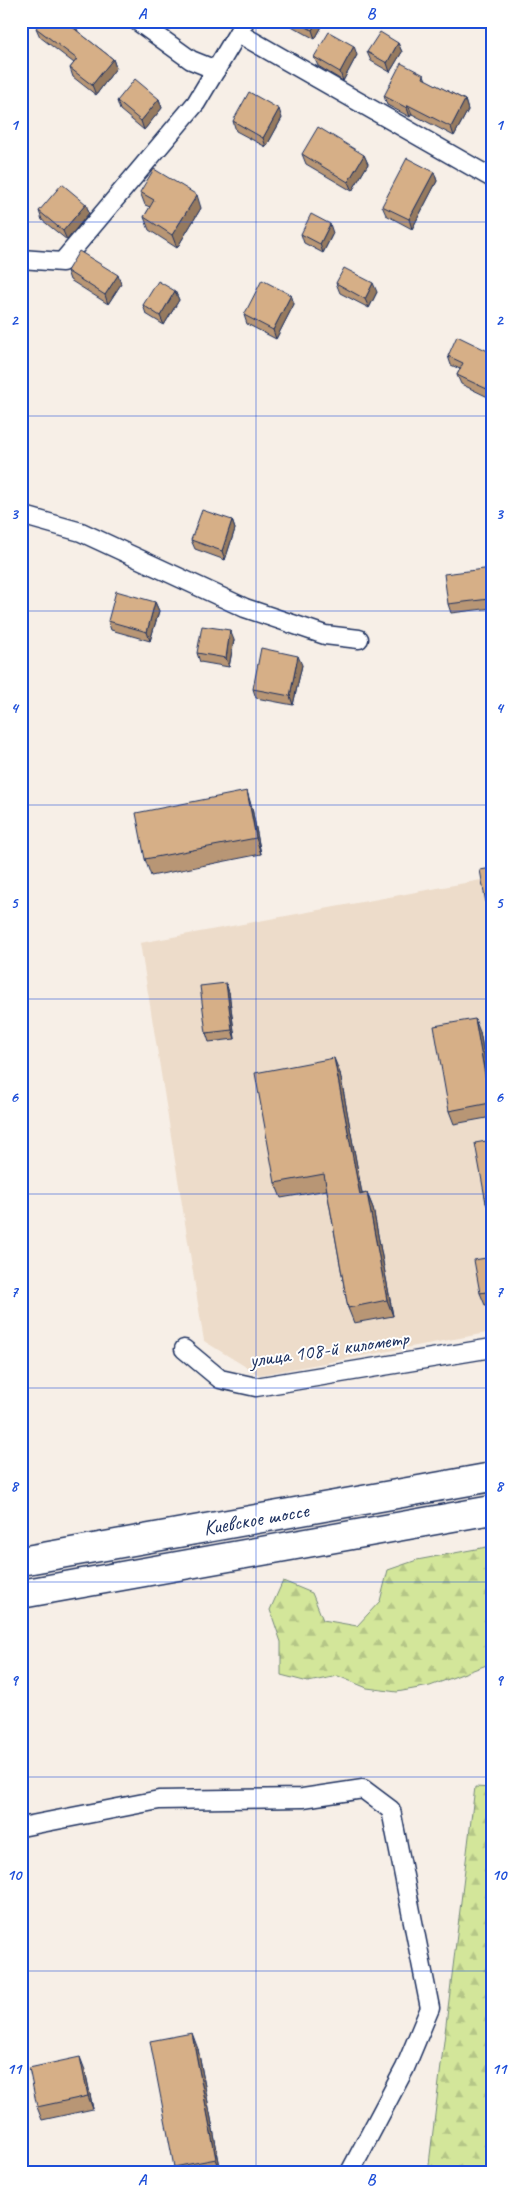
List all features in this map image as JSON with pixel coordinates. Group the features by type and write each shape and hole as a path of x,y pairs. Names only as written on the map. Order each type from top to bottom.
{"highway":[{"name":"Киевское шоссе","path":"21,1562 492,1477"},
{"name":"Киевское шоссе","path":"21,1594 492,1510"}],"street":[{"path":"137,21 191,60 216,70"},
{"path":"21,259 62,262 196,103 242,27 492,178"},
{"path":"21,515 81,532 245,608 325,635 359,639"},
{"name":"улица 108-й километр","path":"184,1349 220,1379 256,1387 492,1348"},
{"path":"21,1827 159,1800 303,1798 364,1789 390,1810 430,2008 405,2068 350,2172"}],"shaded area":[{"path":"492,878 492,1332 259,1375 204,1341 140,943"}],"green space":[{"path":"492,1546 492,1663 430,1686 397,1692 367,1688 338,1676 308,1682 281,1675 281,1642 270,1610 283,1581 312,1593 323,1620 357,1626 380,1601 388,1570 417,1560"},
{"path":"475,1787 492,1788 492,2172 428,2172"}],"building":[{"path":"42,21 74,21 71,26 113,59 92,85 70,68 77,59 36,28"},
{"path":"295,21 317,21 312,30"},
{"path":"329,32 354,46 340,72 314,57"},
{"path":"380,32 398,43 387,63 367,52"},
{"path":"401,63 424,75 423,78 465,100 451,127 408,105 407,108 384,96"},
{"path":"135,79 159,99 141,121 117,101"},
{"path":"249,92 279,109 263,138 233,121"},
{"path":"318,127 364,155 348,182 302,154"},
{"path":"407,158 434,172 409,219 382,206"},
{"path":"154,169 197,195 172,235 144,217 154,200 140,192"},
{"path":"62,184 86,204 63,231 39,211"},
{"path":"311,214 330,224 320,244 301,234"},
{"path":"79,251 118,275 105,295 67,271"},
{"path":"344,268 373,283 365,299 336,283"},
{"path":"262,280 291,295 273,330 244,315"},
{"path":"158,281 175,291 160,316 143,305"},
{"path":"457,336 492,353 492,383 489,390 457,375 463,363 448,356"},
{"path":"202,510 232,520 222,551 191,540"},
{"path":"492,568 492,588 488,589 489,599 448,604 444,574"},
{"path":"116,591 155,602 147,632 108,621"},
{"path":"202,626 230,630 226,658 197,653"},
{"path":"261,648 298,656 290,696 253,689"},
{"path":"247,791 256,838 145,859 136,813"},
{"path":"492,868 492,936 480,870"},
{"path":"226,983 232,1030 206,1033 200,986"},
{"path":"475,1019 490,1103 449,1111 434,1026"},
{"path":"334,1058 360,1195 367,1193 387,1300 348,1308 324,1174 275,1183 255,1073"},
{"path":"492,1140 492,1202 486,1203 475,1143"},
{"path":"492,1257 492,1291 480,1293 474,1260"},
{"path":"192,2033 216,2159 174,2167 150,2041"},
{"path":"80,2057 88,2096 37,2107 29,2068"}]}
